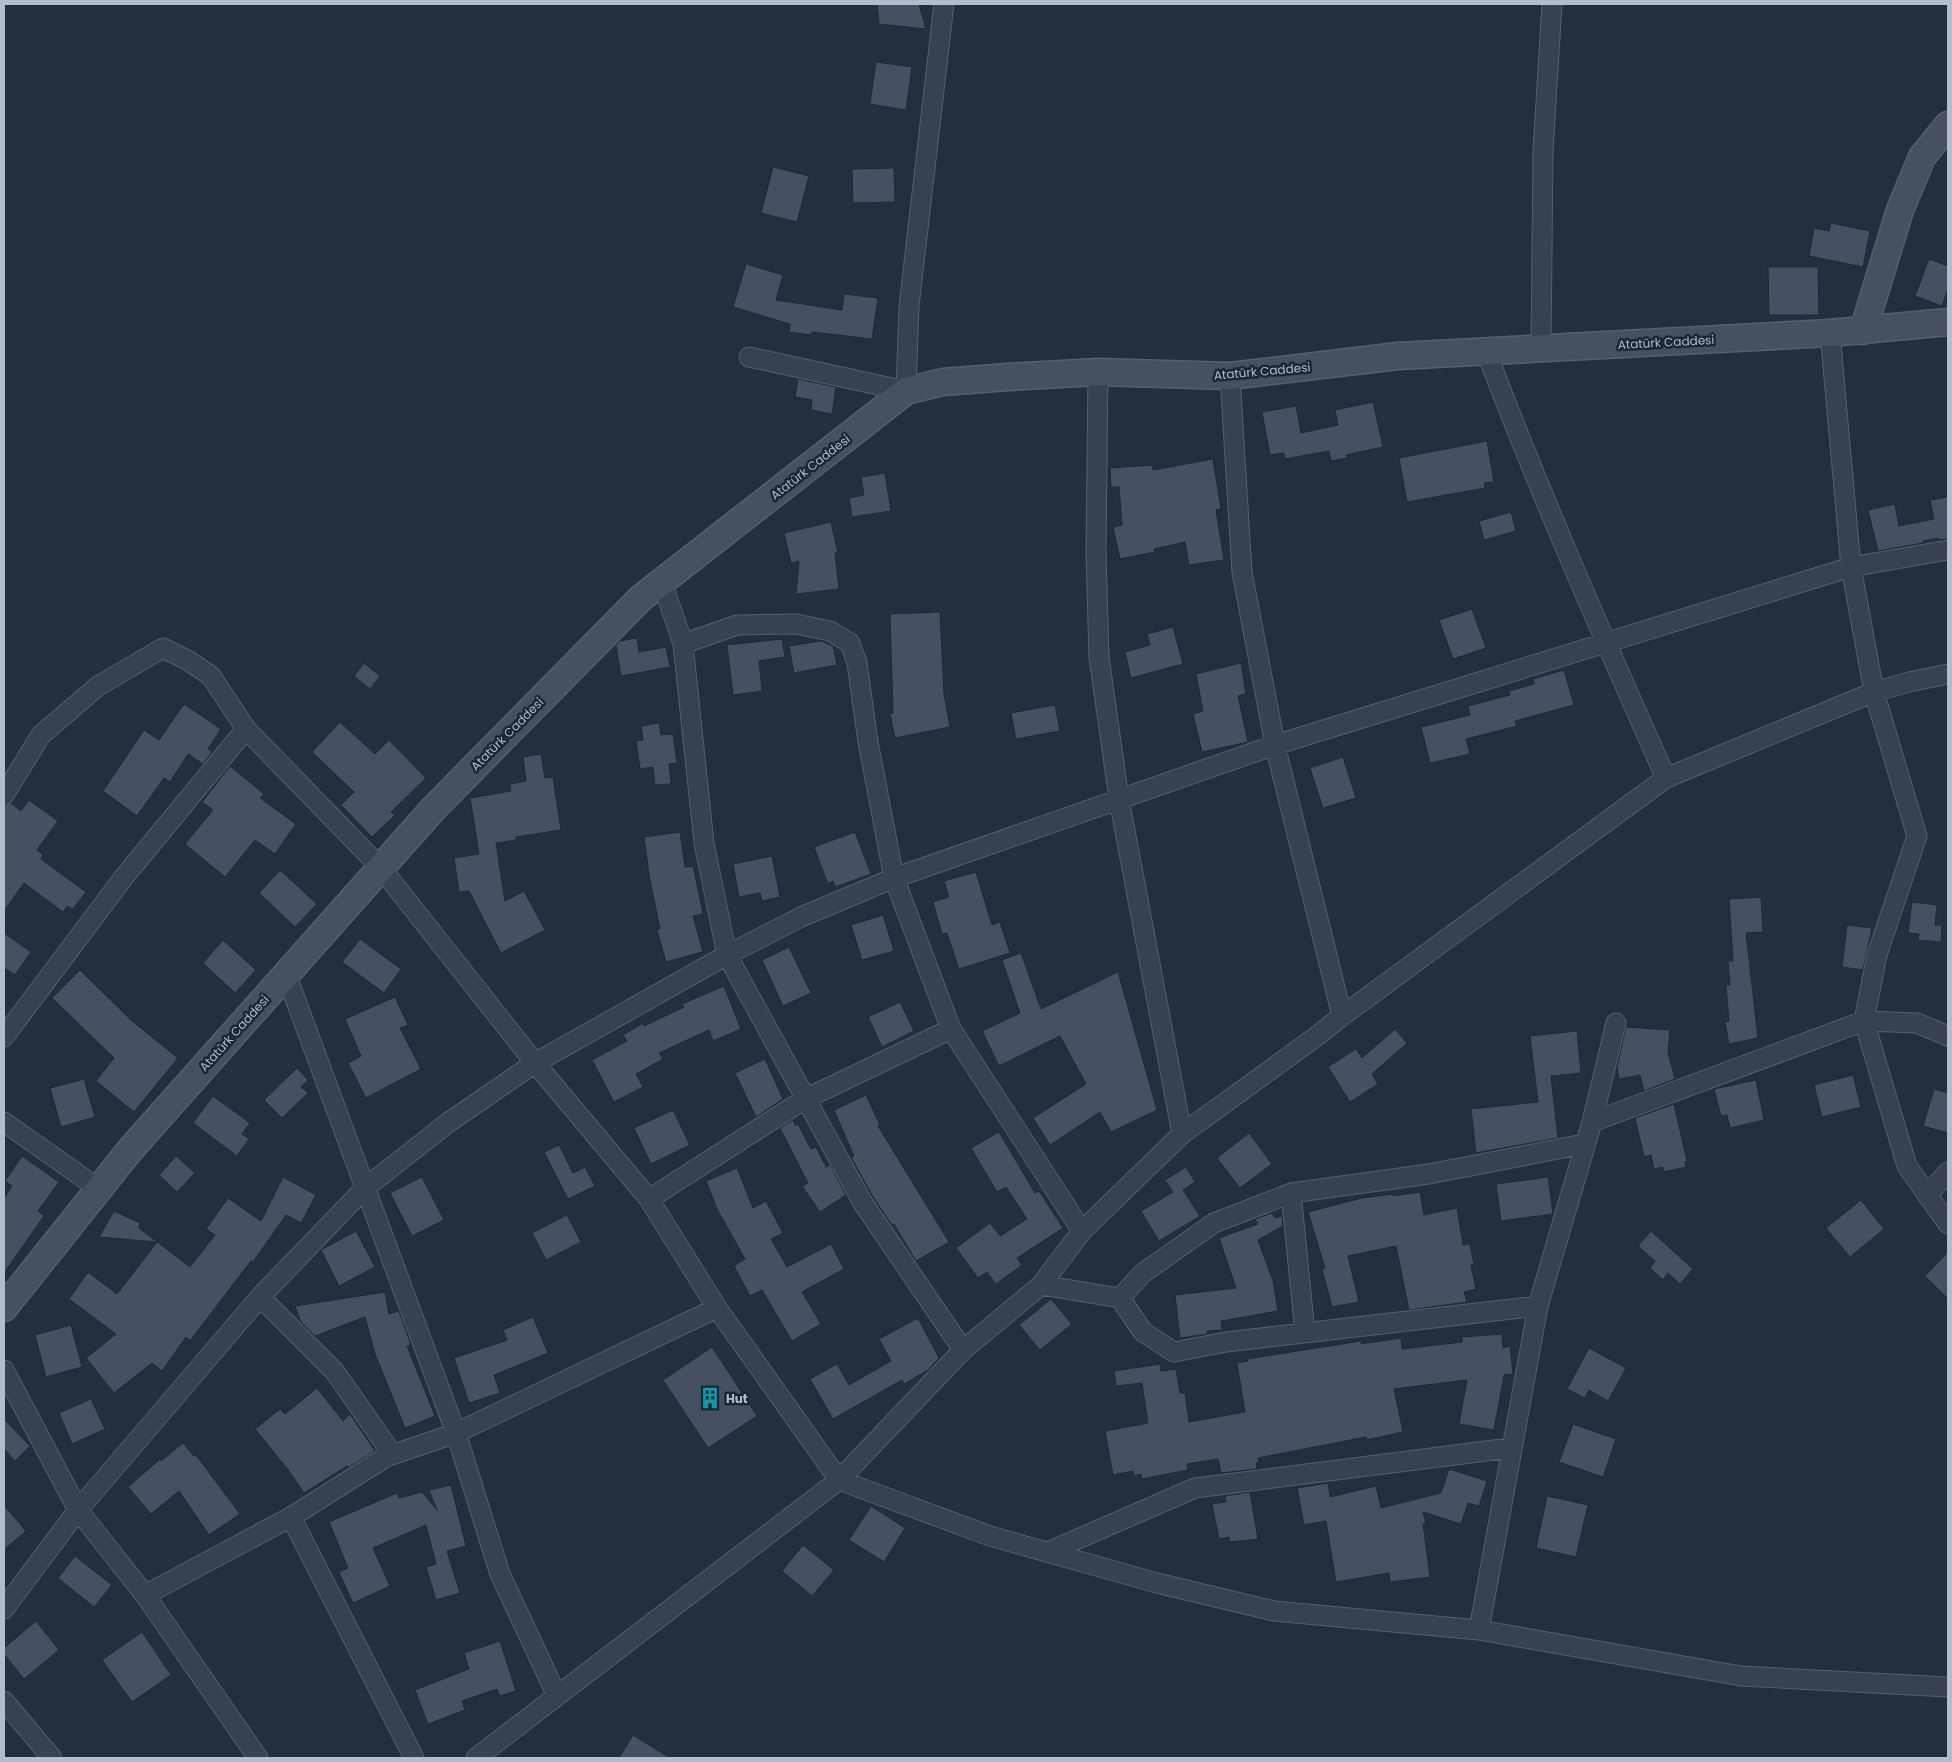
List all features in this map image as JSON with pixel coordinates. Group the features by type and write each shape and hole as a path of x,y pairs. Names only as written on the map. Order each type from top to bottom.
{"street":[{"path":"749,357 906,391 909,306 944,4"},
{"path":"1541,348 1543,151 1552,4"},
{"path":"1863,331 1900,210 1922,157 1948,125"},
{"name":"Atatürk Caddesi","path":"4,1308 130,1150 434,808 641,598 906,391 942,382 1098,372 1230,376 1398,356 1863,331 1948,322"},
{"path":"1830,333 1851,567 1874,692 1917,836 1878,956 1864,1021 1907,1166 1948,1224"},
{"path":"1486,352 1529,464 1605,643 1666,778"},
{"path":"1098,372 1096,553 1099,657 1119,799 1182,1134"},
{"path":"1230,376 1242,572 1275,745 1342,1016"},
{"path":"4,1609 78,1510 260,1297 365,1188 449,1122 535,1063 727,955 801,917 894,878 1275,745 1851,567 1948,550"},
{"path":"662,582 684,644 704,843 727,955 863,1203 963,1350"},
{"path":"684,644 737,626 796,624 830,631 850,643 857,663 868,742 894,878 951,1029 1082,1231"},
{"path":"4,796 41,735 98,686 163,648 189,661 211,676 246,728 381,868 535,1063 649,1199 717,1308 839,1480 990,1536 1157,1583 1274,1611 1478,1630 1741,1676 1948,1688"},
{"path":"476,1758 839,1480 963,1350 1041,1285 1082,1231 1182,1134 1342,1016 1666,778 1874,692 1948,674"},
{"path":"4,1036 124,877 246,728"},
{"path":"286,974 456,1433 500,1574 557,1696"},
{"path":"1592,1122 1864,1021 1917,1023 1948,1036"},
{"path":"1478,1630 1510,1448 1538,1306 1592,1122 1616,1023"},
{"path":"649,1199 805,1099 951,1029"},
{"path":"4,1122 99,1189"},
{"path":"1120,1298 1143,1273 1214,1223 1291,1193 1429,1174 1584,1144"},
{"path":"1927,1195 1948,1172"},
{"path":"1291,1193 1305,1333"},
{"path":"1041,1285 1120,1298 1143,1332 1174,1352 1226,1342 1538,1306"},
{"path":"260,1297 335,1372 386,1445 386,1457"},
{"path":"145,1595 291,1517 386,1457 456,1433 717,1308"},
{"path":"4,1370 78,1510 145,1595 258,1758"},
{"path":"1048,1552 1195,1488 1510,1448"},
{"path":"291,1517 414,1758"},
{"path":"4,1702 52,1758"}],"building":[{"path":"877,4 919,4 926,29 879,24"},
{"path":"876,62 912,67 906,110 870,104"},
{"path":"773,167 809,176 797,222 761,213"},
{"path":"894,168 895,202 853,203 852,169"},
{"path":"1831,223 1870,231 1863,267 1809,256 1814,228 1829,231"},
{"path":"1929,259 1948,266 1948,289 1942,306 1915,296"},
{"path":"746,264 783,275 776,300 842,310 844,294 878,298 872,339 812,332 811,335 789,332 790,324 733,307"},
{"path":"1768,267 1818,267 1819,315 1769,315"},
{"path":"798,379 836,387 832,414 811,410 812,400 795,397"},
{"path":"1373,402 1383,447 1346,455 1347,458 1331,461 1329,451 1285,459 1284,453 1270,455 1262,412 1296,406 1301,433 1338,425 1335,410"},
{"path":"1487,441 1494,482 1484,483 1485,488 1407,502 1399,458"},
{"path":"1213,459 1221,509 1216,510 1224,560 1189,565 1185,542 1154,549 1155,552 1120,559 1113,527 1122,525 1119,487 1111,487 1110,468 1153,465 1153,470"},
{"path":"885,473 891,511 852,517 849,498 864,495 861,477"},
{"path":"1948,497 1948,539 1938,540 1938,538 1923,541 1923,543 1878,551 1868,510 1895,504 1899,526 1934,519 1930,500"},
{"path":"1511,512 1516,531 1484,540 1479,521"},
{"path":"831,522 838,553 835,553 839,589 796,594 799,561 791,563 784,533"},
{"path":"1472,609 1486,648 1453,659 1439,620"},
{"path":"940,612 944,694 950,727 895,738 890,714 893,713 890,614"},
{"path":"1173,627 1183,664 1131,678 1125,652 1150,645 1147,634"},
{"path":"637,638 639,652 666,647 670,667 621,676 616,645 620,641"},
{"path":"782,639 785,657 759,661 762,691 733,695 727,645"},
{"path":"821,641 833,646 837,665 794,673 789,646"},
{"path":"364,663 380,676 370,689 354,676"},
{"path":"1241,663 1246,694 1238,696 1248,742 1202,752 1193,714 1203,711 1196,674"},
{"path":"1564,670 1574,705 1515,721 1517,726 1466,739 1470,754 1430,763 1421,727 1470,715 1468,706 1510,695 1509,691 1534,684 1533,679"},
{"path":"184,704 221,729 208,749 212,752 203,764 188,754 170,782 164,778 137,816 103,791 144,730 159,740"},
{"path":"1055,705 1060,731 1016,739 1011,713"},
{"path":"340,722 375,754 389,740 426,778 391,812 395,815 372,837 341,805 354,792 312,752"},
{"path":"659,723 661,735 673,734 677,763 669,764 671,784 655,785 653,767 640,769 636,741 643,740 641,726"},
{"path":"541,754 545,778 553,777 561,830 516,837 516,840 496,843 505,901 524,891 545,930 501,953 469,891 459,892 454,858 479,854 470,798 511,791 510,784 526,781 523,757"},
{"path":"1343,757 1356,798 1323,808 1310,768"},
{"path":"230,766 264,794 260,798 296,824 275,854 255,840 225,877 185,844 213,810 202,802"},
{"path":"29,800 58,821 37,850 43,855 41,859 86,892 73,909 67,906 63,912 24,883 4,911 4,806 11,803 21,811"},
{"path":"680,832 685,867 693,866 703,914 693,916 703,952 666,962 657,930 660,929 649,875 644,837"},
{"path":"855,832 871,874 835,887 833,881 828,884 814,847"},
{"path":"772,856 780,897 762,901 760,893 739,897 733,864"},
{"path":"280,870 317,904 295,927 259,893"},
{"path":"976,872 992,925 1000,922 1010,953 959,969 947,933 942,934 933,902 949,897 944,881"},
{"path":"1761,897 1763,932 1746,933 1758,1038 1729,1044 1725,1022 1729,1021 1726,985 1730,985 1728,961 1733,961 1729,899"},
{"path":"1912,902 1937,905 1935,925 1942,925 1941,942 1918,940 1919,934 1908,933"},
{"path":"883,915 894,951 862,960 851,925"},
{"path":"1847,925 1872,928 1863,970 1842,967"},
{"path":"4,933 31,952 15,975 4,968"},
{"path":"360,939 401,969 384,993 342,962"},
{"path":"223,940 256,970 235,993 203,963"},
{"path":"789,947 811,993 783,1006 762,960"},
{"path":"1021,953 1041,1009 1118,972 1157,1110 1111,1132 1100,1112 1050,1145 1033,1118 1086,1084 1060,1036 999,1066 982,1031 1020,1013 1002,960"},
{"path":"80,970 132,1021 178,1058 134,1112 96,1081 114,1058 52,998"},
{"path":"724,986 741,1029 713,1041 709,1030 659,1053 663,1059 636,1074 643,1087 614,1102 592,1060 627,1041 623,1035 643,1023 644,1026 684,1007 682,1004"},
{"path":"395,997 408,1025 400,1028 421,1069 366,1098 348,1063 361,1056 345,1019"},
{"path":"900,1002 914,1031 882,1047 868,1017"},
{"path":"1626,1027 1670,1030 1668,1052 1675,1079 1644,1091 1640,1075 1619,1079 1617,1067"},
{"path":"1395,1029 1407,1043 1372,1074 1378,1084 1350,1102 1328,1067 1356,1049 1362,1058"},
{"path":"1577,1031 1581,1073 1551,1076 1558,1138 1476,1153 1471,1109 1538,1102 1530,1036"},
{"path":"765,1059 783,1099 756,1117 735,1073"},
{"path":"297,1068 308,1080 301,1087 308,1093 282,1118 264,1100"},
{"path":"1853,1075 1861,1107 1822,1117 1814,1085"},
{"path":"84,1079 95,1117 61,1127 50,1088"},
{"path":"1756,1080 1764,1120 1730,1128 1727,1115 1721,1116 1714,1089"},
{"path":"1934,1089 1948,1093 1948,1133 1923,1126"},
{"path":"866,1095 880,1125 878,1126 949,1242 916,1261 894,1224 892,1225 873,1197 851,1157 854,1156 834,1110"},
{"path":"213,1096 250,1123 242,1134 249,1139 237,1156 193,1123"},
{"path":"1674,1104 1687,1161 1685,1162 1686,1167 1664,1172 1663,1167 1654,1169 1651,1155 1644,1157 1635,1118"},
{"path":"673,1110 690,1145 651,1164 634,1128"},
{"path":"793,1120 796,1126 798,1124 811,1149 816,1147 826,1167 830,1165 846,1195 820,1212 802,1186 808,1183 780,1128"},
{"path":"999,1132 1035,1193 1039,1191 1063,1228 1017,1258 1022,1265 996,1284 987,1272 978,1278 956,1248 990,1223 1000,1236 1027,1219 1006,1187 997,1192 971,1148"},
{"path":"1249,1133 1272,1164 1240,1188 1217,1158"},
{"path":"559,1145 573,1173 585,1167 595,1186 568,1199 544,1152"},
{"path":"22,1156 59,1182 38,1211 44,1216 4,1273 4,1198 12,1186 5,1181"},
{"path":"176,1156 195,1173 177,1192 159,1175"},
{"path":"1186,1167 1195,1182 1183,1190 1200,1216 1159,1241 1141,1211 1173,1192 1165,1180"},
{"path":"737,1168 753,1208 766,1201 783,1233 771,1239 787,1267 831,1244 844,1269 802,1292 821,1324 792,1341 762,1290 750,1296 734,1266 745,1259 717,1209 706,1181"},
{"path":"283,1177 316,1195 301,1223 286,1215 253,1262 251,1261 190,1341 186,1337 162,1371 152,1363 114,1393 86,1358 116,1334 69,1299 88,1272 117,1294 157,1242 99,1237 114,1211 140,1223 139,1228 190,1267 215,1235 206,1229 228,1198 261,1221"},
{"path":"422,1177 444,1220 412,1236 390,1193"},
{"path":"1548,1177 1553,1214 1501,1221 1496,1184"},
{"path":"1420,1192 1424,1215 1457,1208 1463,1245 1470,1244 1474,1264 1471,1265 1476,1289 1464,1292 1467,1302 1409,1310 1396,1246 1348,1256 1359,1302 1332,1307 1322,1269 1325,1268 1308,1212 1362,1198"},
{"path":"1861,1200 1884,1229 1850,1257 1826,1228"},
{"path":"1272,1213 1275,1218 1282,1216 1283,1226 1258,1240 1273,1281 1278,1311 1221,1321 1222,1330 1207,1331 1208,1334 1180,1338 1175,1295 1236,1288 1219,1238 1258,1224 1255,1219"},
{"path":"567,1215 581,1242 546,1260 532,1233"},
{"path":"356,1231 375,1267 339,1286 321,1250"},
{"path":"1651,1231 1693,1269 1680,1284 1668,1273 1663,1280 1650,1268 1655,1261 1638,1246"},
{"path":"1948,1252 1948,1299 1925,1276"},
{"path":"385,1292 389,1314 399,1311 411,1345 407,1346 435,1416 405,1428 375,1354 365,1317 315,1336 301,1322 295,1306"},
{"path":"1051,1299 1072,1324 1040,1350 1019,1325"},
{"path":"533,1317 548,1353 494,1375 500,1393 469,1403 454,1358 507,1340 503,1330"},
{"path":"918,1318 939,1358 928,1370 904,1384 902,1380 833,1419 810,1379 837,1364 849,1385 891,1361 879,1339"},
{"path":"71,1325 82,1367 46,1377 35,1335"},
{"path":"1502,1334 1503,1348 1510,1346 1513,1374 1504,1375 1494,1430 1459,1424 1467,1380 1394,1389 1403,1432 1367,1440 1366,1437 1258,1458 1259,1462 1256,1463 1257,1469 1221,1473 1218,1459 1187,1464 1188,1470 1142,1479 1141,1474 1134,1476 1133,1471 1113,1475 1105,1431 1148,1423 1142,1383 1116,1386 1114,1371 1160,1364 1161,1371 1176,1369 1180,1393 1185,1393 1189,1422 1245,1412 1237,1363 1248,1361 1247,1359 1361,1341 1361,1344 1401,1338 1402,1349 1462,1342 1462,1337"},
{"name":"Hut","path":"712,1347 757,1416 708,1448 663,1380"},
{"path":"1589,1348 1626,1368 1608,1401 1589,1390 1585,1398 1567,1389"},
{"path":"317,1388 343,1421 350,1414 375,1451 304,1493 255,1429 280,1409 285,1414"},
{"path":"91,1399 105,1429 72,1444 59,1413"},
{"path":"4,1419 30,1446 15,1461 4,1449"},
{"path":"1573,1424 1616,1439 1603,1477 1559,1462"},
{"path":"183,1443 194,1456 196,1455 240,1514 209,1535 179,1491 151,1514 128,1487 160,1459 161,1461"},
{"path":"1449,1469 1487,1481 1479,1506 1468,1503 1461,1524 1423,1512 1426,1524 1423,1524 1430,1577 1390,1582 1389,1573 1336,1582 1326,1521 1304,1525 1297,1488 1328,1483 1330,1497 1376,1486 1381,1508 1441,1493"},
{"path":"451,1485 466,1546 447,1551 460,1593 436,1600 426,1567 436,1564 426,1525 373,1548 390,1586 353,1603 339,1572 348,1568 329,1522 397,1493 399,1498 422,1492 437,1510 429,1490"},
{"path":"1250,1492 1258,1539 1230,1542 1229,1537 1219,1539 1212,1504 1226,1502 1225,1496"},
{"path":"1547,1496 1588,1505 1576,1557 1536,1548"},
{"path":"4,1505 26,1531 4,1550"},
{"path":"871,1506 905,1528 884,1562 849,1540"},
{"path":"803,1545 834,1570 812,1596 782,1571"},
{"path":"75,1556 112,1585 94,1607 58,1578"},
{"path":"36,1621 59,1650 24,1679 4,1654 4,1648"},
{"path":"142,1632 171,1675 132,1702 102,1660"},
{"path":"500,1641 516,1691 500,1696 497,1689 462,1701 465,1710 428,1724 415,1690 469,1669 464,1653"},
{"path":"633,1735 670,1758 619,1758"}],"place":[{"name":"Hut","path":"710,1398"}]}
